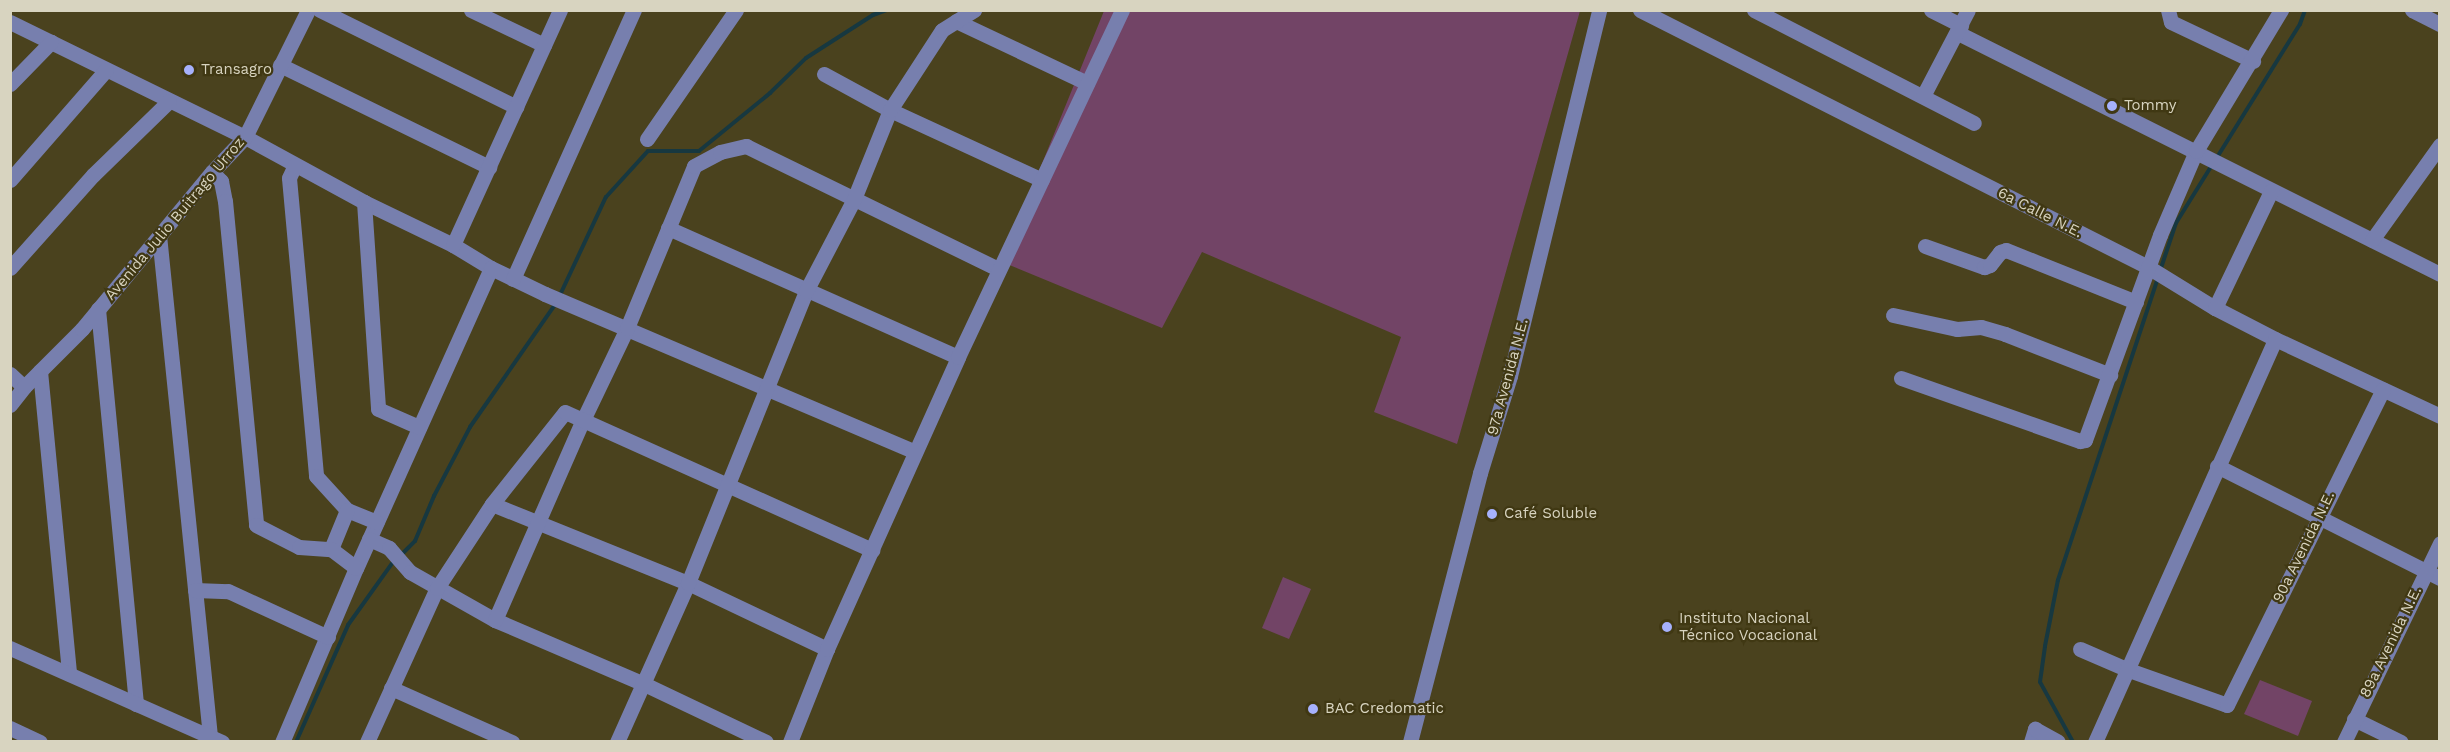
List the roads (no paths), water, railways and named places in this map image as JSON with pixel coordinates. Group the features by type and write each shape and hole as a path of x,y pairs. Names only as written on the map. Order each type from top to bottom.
{"street":[{"name":"Avenida Julio Buitrago Urroz","path":"10,405 24,387 98,309 212,172 245,137 308,10"},
{"path":"320,10 516,107"},
{"path":"471,10 544,45"},
{"path":"453,245 560,10"},
{"path":"513,279 634,10"},
{"path":"647,139 736,10"},
{"path":"617,741 688,584 806,291 854,199 890,110 942,30 974,10"},
{"path":"789,741 827,649 998,268 1122,10"},
{"name":"97a Avenida N.E.","path":"1410,741 1480,473 1510,376 1599,10"},
{"name":"6a Calle N.E.","path":"1640,10 2148,267 2215,308 2275,339 2439,416"},
{"path":"1754,10 1974,123"},
{"path":"1931,10 1960,29 2271,191 2439,274"},
{"path":"1923,96 1968,10"},
{"path":"1901,378 2082,441 2088,438 2148,267 2202,155 2282,10"},
{"path":"2412,10 2439,24"},
{"path":"2168,13 2171,22 2253,61"},
{"path":"956,21 1087,84"},
{"path":"10,22 245,137 364,202 453,245 513,279 915,452"},
{"path":"10,84 51,42"},
{"path":"280,66 489,167"},
{"path":"10,180 106,70"},
{"path":"824,74 890,110 1041,180"},
{"path":"10,268 93,175 169,101"},
{"path":"2372,240 2439,145"},
{"path":"495,620 583,420 627,328 694,166 720,152 746,146 998,268"},
{"path":"295,165 290,178 316,476 347,510 377,522"},
{"path":"212,172 221,181 225,201 256,525 299,547 331,549 356,568"},
{"path":"2215,308 2271,191"},
{"path":"364,202 378,409 419,427"},
{"path":"668,228 958,357"},
{"path":"159,235 195,590 216,739"},
{"path":"1925,246 1984,267 1990,265 2000,252 2006,250 2136,302"},
{"path":"282,741 356,568 491,268"},
{"path":"98,309 136,704"},
{"path":"1893,315 1957,329 1981,327 2005,334 2110,375"},
{"path":"2095,741 2275,339"},
{"path":"40,371 69,674"},
{"path":"10,374 24,387"},
{"name":"90a Avenida N.E.","path":"2126,669 2227,705 2383,390"},
{"path":"367,741 437,588 492,504 565,412 872,550"},
{"path":"2217,466 2439,578"},
{"path":"492,504 688,584 827,649"},
{"path":"331,549 347,510"},
{"path":"369,539 389,548 406,567 437,588 495,620 642,683 766,741"},
{"name":"89a Avenida N.E.","path":"2344,741 2439,543"},
{"path":"195,590 228,591 328,638"},
{"path":"10,648 216,739"},
{"path":"2080,649 2126,669"},
{"path":"391,688 512,741"},
{"path":"2354,719 2401,741"},
{"path":"10,728 40,741"},
{"path":"2031,741 2035,729 2058,741"}],"waterway":[{"path":"560,295 606,197 648,151 699,151 770,93 806,58 873,15 887,10"},
{"path":"2216,159 2300,24 2305,10"},
{"path":"2160,271 2176,223 2212,165"},
{"path":"2073,742 2040,682 2045,646 2058,580 2158,278"},
{"path":"401,555 415,541 434,496 470,427 557,302"},
{"path":"296,742 348,625 395,559"}],"place":[{"name":"Transagro","path":"189,70"},
{"name":"Tommy","path":"2112,106"},
{"name":"Café Soluble","path":"1492,514"},
{"name":"Instituto Nacional Técnico Vocacional","path":"1667,627"},
{"name":"BAC Credomatic","path":"1313,709"}]}
